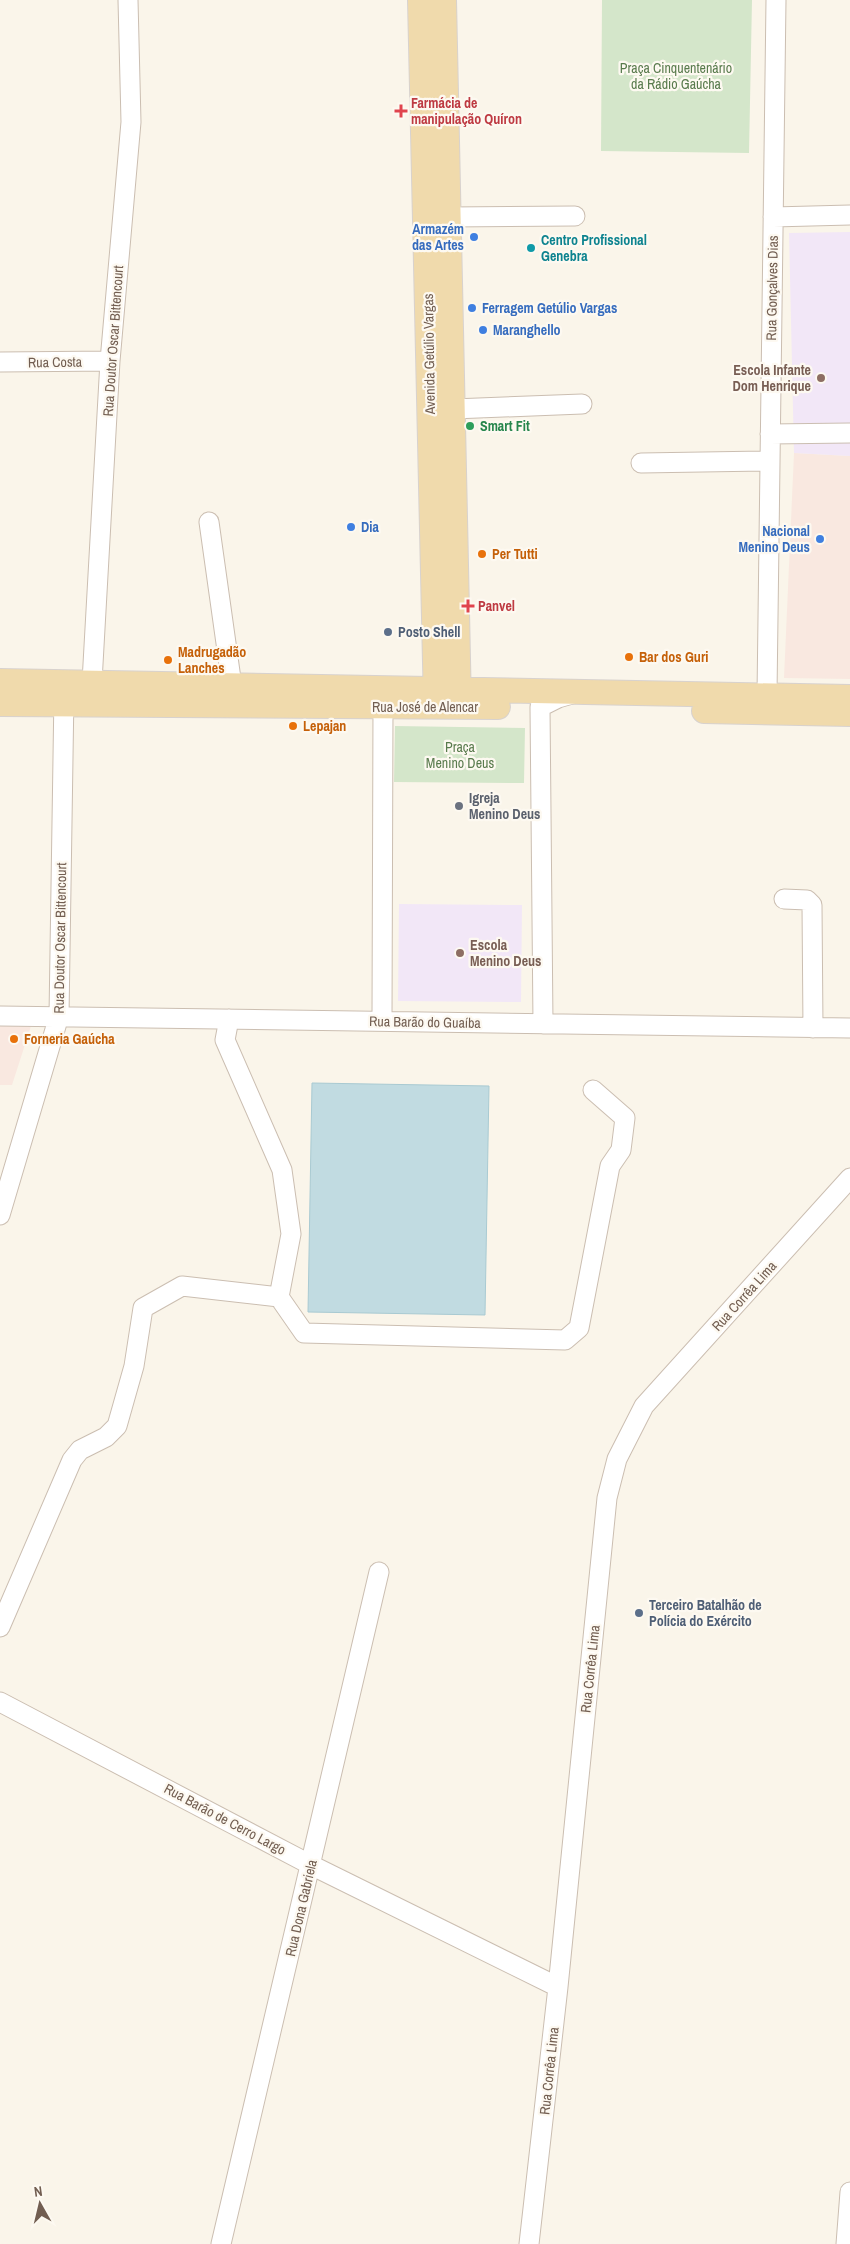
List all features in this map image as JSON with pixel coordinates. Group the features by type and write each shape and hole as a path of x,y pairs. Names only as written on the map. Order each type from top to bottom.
{"main road":[{"name":"Avenida Getúlio Vargas","path":"420,0 448,699"},
{"name":"Avenida Getúlio Vargas","path":"444,0 453,409 448,699"},
{"name":"Rua José de Alencar","path":"0,681 64,693 383,707 448,699"},
{"name":"Rua José de Alencar","path":"0,704 64,693 92,682 232,686 448,699 540,707 850,714"},
{"path":"448,699 580,692 850,697"},
{"path":"728,712 767,695"},
{"path":"767,695 800,713"}],"street":[{"name":"Rua Doutor Oscar Bittencourt","path":"92,682 110,361 131,122 128,0"},
{"name":"Rua Gonçalves Dias","path":"767,695 776,0"},
{"path":"773,217 850,215"},
{"path":"449,217 576,216"},
{"name":"Rua Costa","path":"0,362 110,361"},
{"path":"453,409 582,404"},
{"path":"770,434 850,433"},
{"path":"641,463 770,461"},
{"path":"209,522 232,686"},
{"path":"543,1024 540,707 558,698 580,692"},
{"name":"Rua Doutor Oscar Bittencourt","path":"0,1215 59,1016 64,693"},
{"path":"382,1021 383,707"},
{"path":"784,899 808,900 812,905 813,1028"},
{"name":"Rua Barão do Guaíba","path":"0,1016 850,1028"},
{"path":"229,1019 226,1040 282,1170 291,1234 279,1297 304,1333 565,1340 579,1328 610,1166 621,1150 625,1118 593,1090"},
{"name":"Rua Corrêa Lima","path":"529,2244 558,1987 607,1498 617,1459 644,1406 850,1178"},
{"path":"0,1627 72,1460 80,1450 106,1436 117,1426 134,1366 143,1308 182,1286 279,1297"},
{"name":"Rua Dona Gabriela","path":"220,2244 380,1572"},
{"name":"Rua Barão de Cerro Largo","path":"0,1702 311,1865 558,1987"},
{"path":"846,2244 850,2192"}],"shaded area":[{"name":"Escola Infante Dom Henrique","path":"850,232 850,456 794,453 789,233"},
{"name":"Nacional Menino Deus","path":"794,453 850,456 850,679 784,678"},
{"name":"Escola Menino Deus","path":"399,904 522,905 521,1002 398,1001"},
{"name":"Forneria Gaúcha","path":"0,1023 32,1023 12,1085 0,1085"}],"green space":[{"name":"Praça Cinquentenário da Rádio Gaúcha","path":"602,0 752,0 749,153 601,151"},
{"name":"Praça Menino Deus","path":"395,726 525,728 524,783 394,782"}],"water":[{"path":"312,1083 489,1086 485,1315 308,1312"}],"place":[{"name":"Farmácia de manipulação Quíron","path":"401,111"},
{"name":"Armazém das Artes","path":"474,237"},
{"name":"Centro Profissional Genebra","path":"531,248"},
{"name":"Ferragem Getúlio Vargas","path":"472,308"},
{"name":"Maranghello","path":"483,330"},
{"name":"Escola Infante Dom Henrique","path":"821,378"},
{"name":"Smart Fit","path":"470,426"},
{"name":"Dia","path":"351,527"},
{"name":"Nacional Menino Deus","path":"820,539"},
{"name":"Per Tutti","path":"482,554"},
{"name":"Panvel","path":"468,606"},
{"name":"Posto Shell","path":"388,632"},
{"name":"Bar dos Guri","path":"629,657"},
{"name":"Madrugadão Lanches","path":"168,660"},
{"name":"Lepajan","path":"293,726"},
{"name":"Igreja Menino Deus","path":"459,806"},
{"name":"Escola Menino Deus","path":"460,953"},
{"name":"Forneria Gaúcha","path":"14,1039"},
{"name":"Terceiro Batalhão de Polícia do Exército","path":"639,1613"}]}
